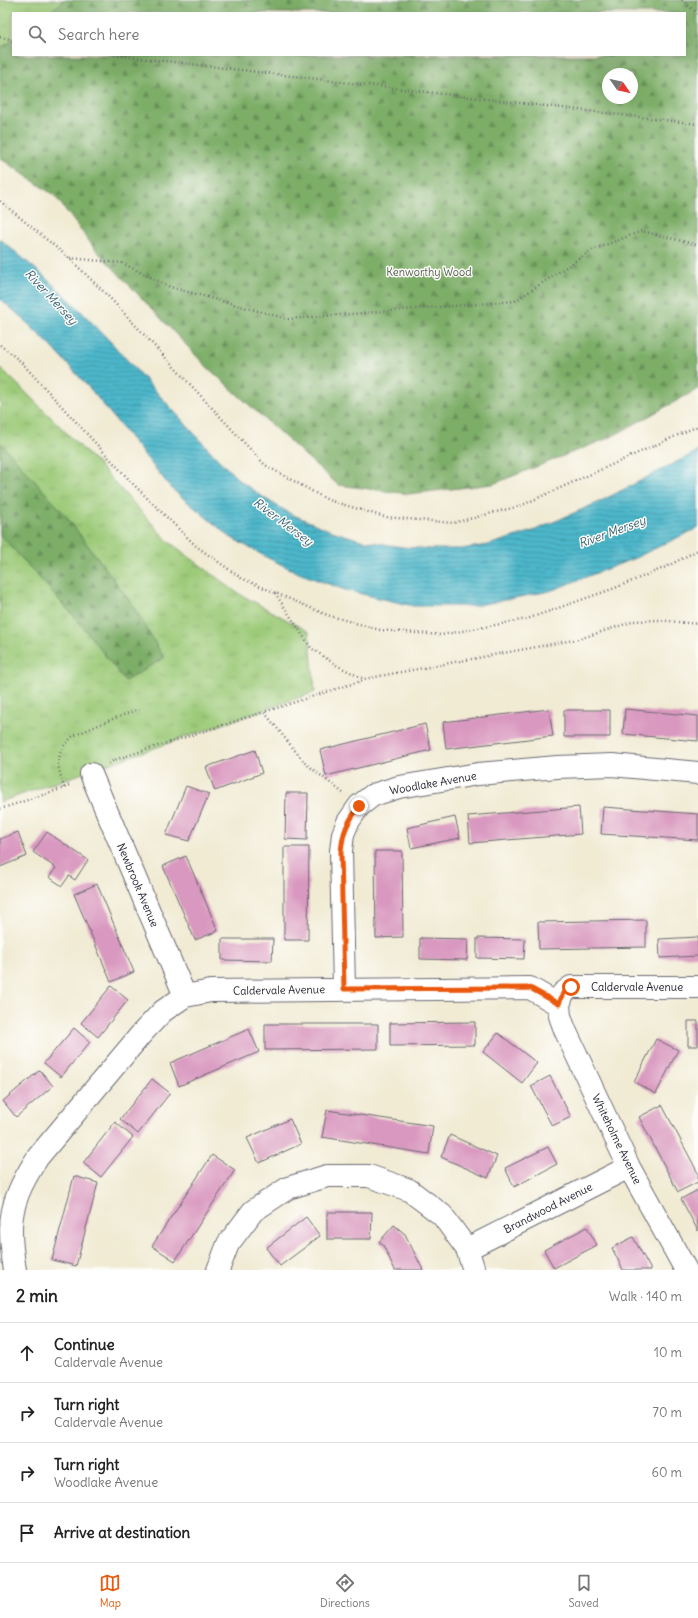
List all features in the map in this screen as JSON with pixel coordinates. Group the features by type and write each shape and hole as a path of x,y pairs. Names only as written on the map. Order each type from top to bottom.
{"street":[{"name":"Woodlake Avenue","path":"344,989 341,852 343,834 348,822 359,806 373,795 399,787 486,774 557,767 612,765 698,773"},
{"name":"Newbrook Avenue","path":"91,774 186,996"},
{"name":"Caldervale Avenue","path":"15,1270 10,1232 12,1214 8,1195 25,1177 38,1157 143,1032 163,1011 186,996 211,991 530,988 559,1004 563,993 571,987 698,987"},
{"name":"Whiteholme Avenue","path":"559,1004 560,1016 565,1030 629,1167 686,1270"},
{"name":"Brandwood Avenue","path":"467,1249 629,1167"},
{"path":"218,1270 228,1244 253,1211 288,1188 328,1176 369,1176 409,1190 442,1215 467,1249 474,1270"}],"path":[{"path":"682,0 698,14"},
{"path":"0,37 12,40"},
{"path":"122,56 698,124"},
{"path":"0,201 69,258 110,298 265,465 328,500 385,517 453,523 520,506 698,426"},
{"path":"69,258 122,263 170,287 288,319 515,301 592,250 642,232 698,245"},
{"path":"0,345 20,361 134,485 196,546 242,578 327,615 380,630 441,636 527,619 615,588 666,567 698,550"},
{"path":"275,592 311,648 364,680"},
{"path":"0,809 64,788 114,760 364,680 579,639 635,621 658,620 698,624"},
{"path":"64,788 58,765 60,753 65,744 73,736 142,708"},
{"path":"264,712 304,762 359,806"}],"green space":[{"path":"0,0 64,0 50,12 12,12 12,41 0,49"},
{"name":"Kenworthy Wood","path":"64,0 698,0 698,389 611,437 493,484 409,494 338,485 206,366 95,249 55,196 0,158 0,49 12,41 12,56 686,56 686,12 50,12"},
{"path":"0,367 94,460 168,541 236,592 309,632 315,692 0,802"},
{"path":"0,442 65,515 130,601 164,658 125,681 79,622 0,534"}],"water":[{"name":"River Mersey","path":"0,239 72,302 239,480 264,498 291,514 329,530 361,540 402,547 461,549 488,545 533,531 599,502 698,451 698,528 635,558 550,591 474,606 413,606 345,590 301,574 230,537 172,489 92,391 52,347 0,299"}],"building":[{"path":"549,709 553,736 446,749 443,722"},
{"path":"625,709 698,716 698,741 623,734"},
{"path":"564,710 610,710 610,737 564,737"},
{"path":"425,724 431,750 326,776 320,750"},
{"path":"255,750 262,773 215,791 206,767"},
{"path":"186,786 209,794 189,841 166,835"},
{"path":"286,793 308,793 307,840 285,839"},
{"path":"579,807 581,834 470,843 468,816"},
{"path":"603,807 698,814 698,840 601,834"},
{"path":"455,817 460,838 411,848 407,828"},
{"path":"18,832 27,856 0,867 0,839"},
{"path":"47,832 88,860 75,880 69,876 62,886 49,877 56,868 33,852"},
{"path":"284,847 309,847 308,940 284,940"},
{"path":"375,851 402,851 403,937 376,938"},
{"path":"186,856 218,931 195,940 163,866"},
{"path":"97,884 134,972 111,982 74,894"},
{"path":"646,920 646,947 539,949 538,922"},
{"path":"698,937 698,956 660,958 659,939"},
{"path":"420,938 468,939 467,960 420,959"},
{"path":"477,938 525,939 524,959 477,958"},
{"path":"222,939 273,939 272,961 222,960"},
{"path":"111,986 128,1000 98,1037 81,1023"},
{"path":"688,1021 698,1021 698,1046 688,1046"},
{"path":"475,1022 475,1045 390,1046 390,1023"},
{"path":"265,1024 378,1024 378,1049 265,1050"},
{"path":"74,1028 90,1042 61,1077 44,1063"},
{"path":"249,1029 259,1052 179,1086 170,1063"},
{"path":"498,1033 537,1063 522,1083 483,1052"},
{"path":"656,1039 678,1050 656,1094 634,1082"},
{"path":"40,1070 53,1086 16,1117 3,1101"},
{"path":"550,1076 571,1117 552,1126 531,1086"},
{"path":"152,1079 170,1093 138,1134 120,1119"},
{"path":"662,1105 698,1173 698,1182 678,1192 639,1117"},
{"path":"327,1110 433,1126 429,1154 322,1137"},
{"path":"290,1119 301,1144 259,1163 247,1138"},
{"path":"115,1122 133,1137 101,1177 83,1163"},
{"path":"450,1135 497,1156 488,1178 441,1157"},
{"path":"548,1147 557,1164 514,1187 505,1168"},
{"path":"212,1155 235,1170 175,1261 152,1246"},
{"path":"74,1176 98,1183 76,1266 52,1260"},
{"path":"698,1190 698,1231 681,1199"},
{"path":"327,1212 372,1212 371,1239 327,1239"},
{"path":"306,1217 320,1236 280,1266 266,1248"},
{"path":"394,1225 405,1234 423,1270 395,1270 383,1245 379,1242"},
{"path":"587,1227 597,1245 554,1268 544,1250"},
{"path":"633,1237 651,1270 623,1270 612,1248"}],"route":[{"path":"359,806 348,822 343,834 341,852 344,989 530,988 559,1004 563,993 571,987"}]}
